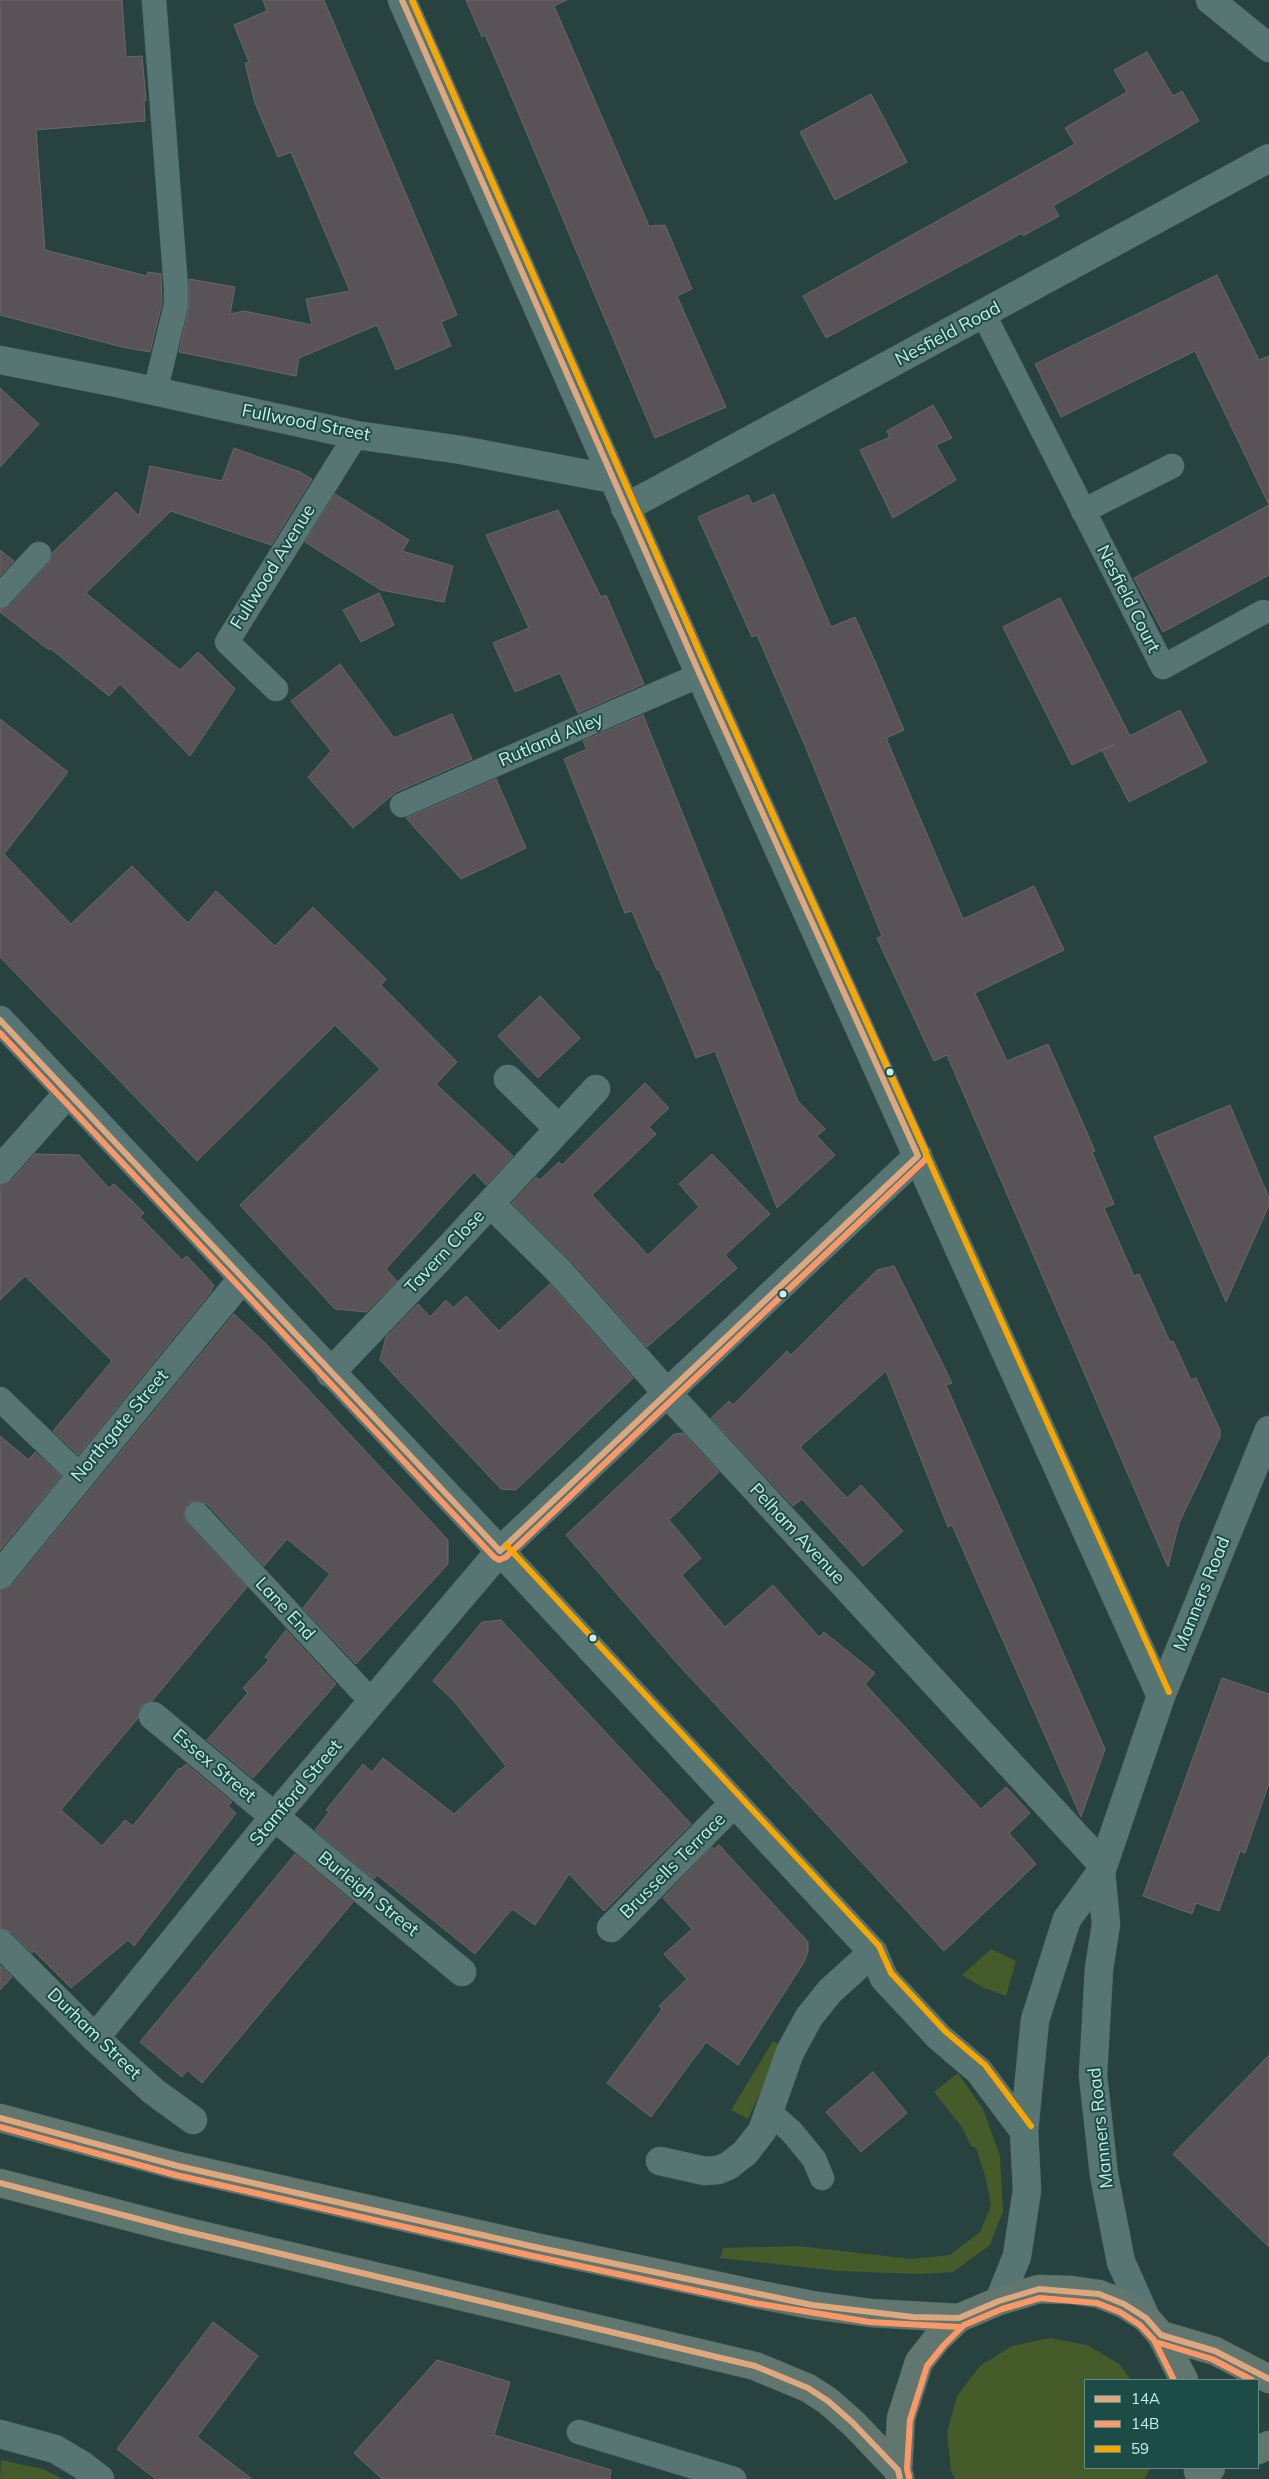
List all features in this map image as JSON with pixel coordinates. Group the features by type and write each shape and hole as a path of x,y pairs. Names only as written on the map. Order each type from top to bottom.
{"main road":[{"path":"0,2118 187,2168 525,2245 756,2294 812,2305 871,2313 959,2318"},
{"path":"0,2184 180,2230 755,2366 801,2384 828,2401 853,2423 899,2475"},
{"path":"899,2475 901,2418 919,2362 937,2339 959,2318 1000,2301 1039,2289 1072,2290 1099,2294 1124,2304 1153,2327 1215,2351 1269,2379"},
{"path":"1153,2327 1183,2379"}],"street":[{"path":"402,0 614,479 625,508 1161,1696"},
{"path":"1210,0 1269,48"},
{"name":"Nesfield Road","path":"625,508 984,315 1269,158"},
{"name":"Fullwood Street","path":"0,360 356,435 461,450 614,479"},
{"path":"0,1020 500,1551 873,1952 884,1978 939,2037 979,2072 1024,2131"},
{"path":"508,1079 559,1129"},
{"name":"Tavern Close","path":"330,1372 491,1204 596,1089"},
{"path":"0,1170 68,1093"},
{"name":"Stamford Street","path":"95,2038 274,1817 373,1703 500,1551 918,1156"},
{"name":"Pelham Avenue","path":"491,1204 558,1271 668,1394 1102,1868"},
{"name":"Northgate Street","path":"0,1575 79,1475 242,1279"},
{"name":"Manners Road","path":"1000,2301 1017,2256 1027,2190 1024,2131 1035,2020 1067,1919 1102,1868 1161,1696 1269,1430"},
{"name":"Essex Street","path":"153,1716 274,1817"},
{"name":"Brussells Terrace","path":"611,1928 734,1803"},
{"name":"Burleigh Street","path":"274,1817 462,1972"},
{"name":"Manners Road","path":"1102,1868 1106,1924 1099,1969 1093,2075 1104,2175 1122,2262 1153,2327"},
{"name":"Durham Street","path":"0,1943 95,2038 153,2091 193,2120"},
{"path":"660,2161 706,2171 718,2170 728,2166 754,2143 762,2131 790,2052 809,2017 830,1991 873,1952"},
{"path":"0,2434 55,2449 82,2464 100,2479"}],"lane":[{"path":"154,0 176,288 176,305 155,392"},
{"name":"Nesfield Court","path":"984,315 1163,666 1263,612"},
{"name":"Fullwood Avenue","path":"276,689 227,642 356,435"},
{"path":"1083,511 1172,466"},
{"path":"0,596 39,554"},
{"name":"Rutland Alley","path":"402,805 700,675"},
{"path":"0,1399 79,1475"},
{"name":"Lane End","path":"197,1514 373,1703"},
{"path":"769,2112 797,2138 814,2159 822,2178"},
{"path":"579,2432 734,2479"}],"green space":[{"path":"991,1949 1016,1961 1006,1996 984,1988 962,1975"},
{"path":"773,2041 778,2044 767,2078 748,2119 731,2110"},
{"path":"958,2073 983,2109 1000,2156 1003,2211 990,2245 953,2272 919,2274 839,2271 720,2258 723,2248 798,2246 911,2259 950,2255 980,2232 991,2206 986,2179 976,2148 971,2146 962,2127 934,2092"},
{"path":"1050,2338 1087,2345 1119,2364 1130,2379 1084,2379 1084,2469 1150,2469 1145,2479 955,2479 951,2471 947,2433 957,2396 980,2366 1012,2346"},
{"path":"1,2460 43,2469 63,2479 0,2479"}],"building":[{"path":"0,0 122,0 126,57 142,56 146,100 144,100 145,121 36,130 45,250 147,276 148,272 161,274 162,303 150,352 122,347 0,315"},
{"path":"263,0 324,0 457,315 441,322 451,346 396,370 377,325 299,358 296,376 179,352 189,308 189,279 235,287 230,314 244,311 312,325 306,299 350,291 291,152 278,157 255,103 245,63 249,62 234,25 267,11"},
{"path":"466,0 567,0 554,6 649,226 665,225 692,289 677,296 726,407 655,438 502,74 485,35 482,37"},
{"path":"1147,52 1173,96 1182,91 1199,121 1053,206 1059,216 1023,236 1022,233 826,338 803,296 1075,144 1065,128 1127,92 1114,70"},
{"path":"871,94 907,162 835,200 800,132"},
{"path":"1217,275 1259,360 1269,356 1269,505 1195,351 1061,417 1035,364"},
{"path":"0,388 39,424 0,467"},
{"path":"933,405 952,438 936,445 956,480 893,518 860,450 890,437 887,431"},
{"path":"234,448 300,472 312,479 271,545 171,511 86,593 180,670 198,652 235,689 190,756 120,684 109,696 50,648 49,650 0,612 0,609 10,605 49,563 52,553 116,492 139,516 150,466 222,481"},
{"path":"335,494 409,540 402,551 453,566 444,602 381,590 305,542"},
{"path":"774,494 831,627 855,617 876,664 904,730 886,738 963,919 1034,886 1064,950 975,993 1007,1061 1048,1044 1095,1151 1092,1152 1114,1204 1104,1208 1134,1276 1139,1274 1170,1342 1173,1341 1191,1380 1196,1378 1220,1430 1220,1437 1179,1523 1168,1567 947,1055 934,1061 877,938 882,936 806,748 757,635 752,637 698,517 748,495 752,504"},
{"path":"1269,505 1269,575 1163,632 1134,578"},
{"path":"558,510 601,597 606,595 644,684 578,713 560,673 515,692 493,643 529,628 486,535"},
{"path":"0,550 14,561 0,576"},
{"path":"379,593 394,625 361,642 343,610"},
{"path":"1060,598 1130,736 1180,710 1207,762 1129,802 1102,750 1072,765 1003,627"},
{"path":"340,664 394,738 452,714 472,759 396,792 353,828 308,777 331,751 291,701"},
{"path":"643,715 798,1101 825,1129 817,1136 835,1155 777,1208 715,1051 696,1058 659,969 657,970 632,911 625,913 564,759 587,749 583,741"},
{"path":"0,719 68,772 4,854 71,924 132,866 188,923 216,891 275,946 313,907 386,979 381,985 457,1062 436,1084 513,1156 486,1185 474,1172 386,1269 397,1281 366,1312 335,1309 240,1205 380,1069 335,1025 197,1161 0,957"},
{"path":"496,779 526,848 461,879 406,818"},
{"path":"540,996 580,1038 538,1078 498,1036"},
{"path":"645,1083 669,1108 649,1127 656,1134 592,1195 648,1255 699,1207 679,1184 712,1154 770,1214 725,1255 737,1268 647,1347 571,1261 512,1203 536,1177 540,1180 559,1162 562,1165"},
{"path":"1230,1105 1269,1198 1269,1205 1226,1302 1154,1137"},
{"path":"35,1154 79,1155 109,1188 114,1184 144,1213 140,1217 182,1260 187,1256 214,1285 210,1293 78,1455 53,1431 112,1361 25,1276 0,1300 0,1185 12,1180"},
{"path":"894,1266 952,1383 946,1385 1105,1749 1081,1817 952,1525 948,1527 886,1371 800,1447 847,1498 861,1485 903,1531 863,1566 802,1499 793,1506 711,1418 729,1401 733,1405 787,1351 791,1355 877,1270"},
{"path":"550,1284 633,1378 516,1490 501,1489 380,1360 386,1337 418,1304 430,1317 446,1300 453,1308 466,1296 499,1331"},
{"path":"234,1314 265,1343 448,1540 448,1564 356,1664 303,1608 330,1574 287,1539 264,1566 207,1504 194,1501 187,1504 184,1517 187,1523 247,1587 152,1701 141,1706 138,1718 61,1810 102,1846 125,1820 133,1826 179,1768 181,1769 186,1764 232,1802 228,1806 236,1813 134,1946 128,1940 71,1988 34,1951 32,1953 11,1932 0,1928 0,1590 12,1585"},
{"path":"683,1433 719,1472 669,1520 701,1558 682,1575 725,1627 773,1585 819,1637 824,1632 875,1673 865,1684 981,1809 1006,1787 1030,1813 1009,1833 1036,1864 944,1951 675,1661 566,1535 674,1434"},
{"path":"0,1436 29,1460 35,1452 61,1476 0,1550"},
{"path":"501,1620 691,1824 604,1911 569,1874 535,1925 512,1909 475,1954 377,1875 374,1879 315,1830 329,1812 326,1810 363,1764 372,1772 383,1758 454,1814 506,1766 453,1700 433,1681 482,1622"},
{"path":"286,1630 336,1684 253,1778 207,1740 248,1693 243,1688 269,1660 265,1657"},
{"path":"1222,1678 1269,1694 1269,1783 1245,1853 1240,1851 1219,1911 1196,1903 1192,1914 1143,1896"},
{"path":"719,1845 808,1942 808,1951 804,1962 738,2065 706,2042 651,2117 607,2083 662,2009 659,2006 687,1979 664,1954 692,1929 663,1898 712,1847 714,1849"},
{"path":"295,1854 353,1902 202,2083 187,2070 182,2077 140,2042"},
{"path":"0,1965 12,1977 0,1990"},
{"path":"1269,2055 1269,2247 1173,2154"},
{"path":"873,2072 907,2113 861,2152 826,2112"},
{"path":"213,2322 258,2356 197,2437 252,2479 156,2479 117,2449"},
{"path":"437,2360 510,2382 494,2435 611,2470 610,2479 382,2479 354,2453"}],"transit line":[{"name":"14A","path":"0,1020 500,1551 918,1156 700,675 402,0"},
{"name":"14B","path":"0,1033 494,1557 499,1560 506,1557 926,1159 926,1152 708,671 412,0"},
{"name":"59","path":"412,0 708,671 1169,1692"},
{"name":"59","path":"506,1545 879,1946 891,1973 945,2031 985,2065 1031,2126"},
{"name":"14A","path":"0,2118 178,2166 535,2247 812,2305 913,2317 959,2318 999,2301 1039,2289 1099,2294 1124,2304 1146,2318 1161,2335 1215,2351 1269,2379"},
{"name":"14B","path":"0,2127 176,2175 533,2256 754,2303 870,2322 959,2327"},
{"name":"14A","path":"0,2183 180,2230 755,2366 808,2388 828,2401 853,2423 898,2470 900,2479"},
{"name":"14B","path":"909,2477 907,2469 910,2420 927,2366 964,2325 1002,2309 1040,2298 1097,2303 1120,2312 1140,2325 1154,2340 1174,2379"},
{"name":"14B","path":"1159,2343 1212,2359 1250,2379"}]}
